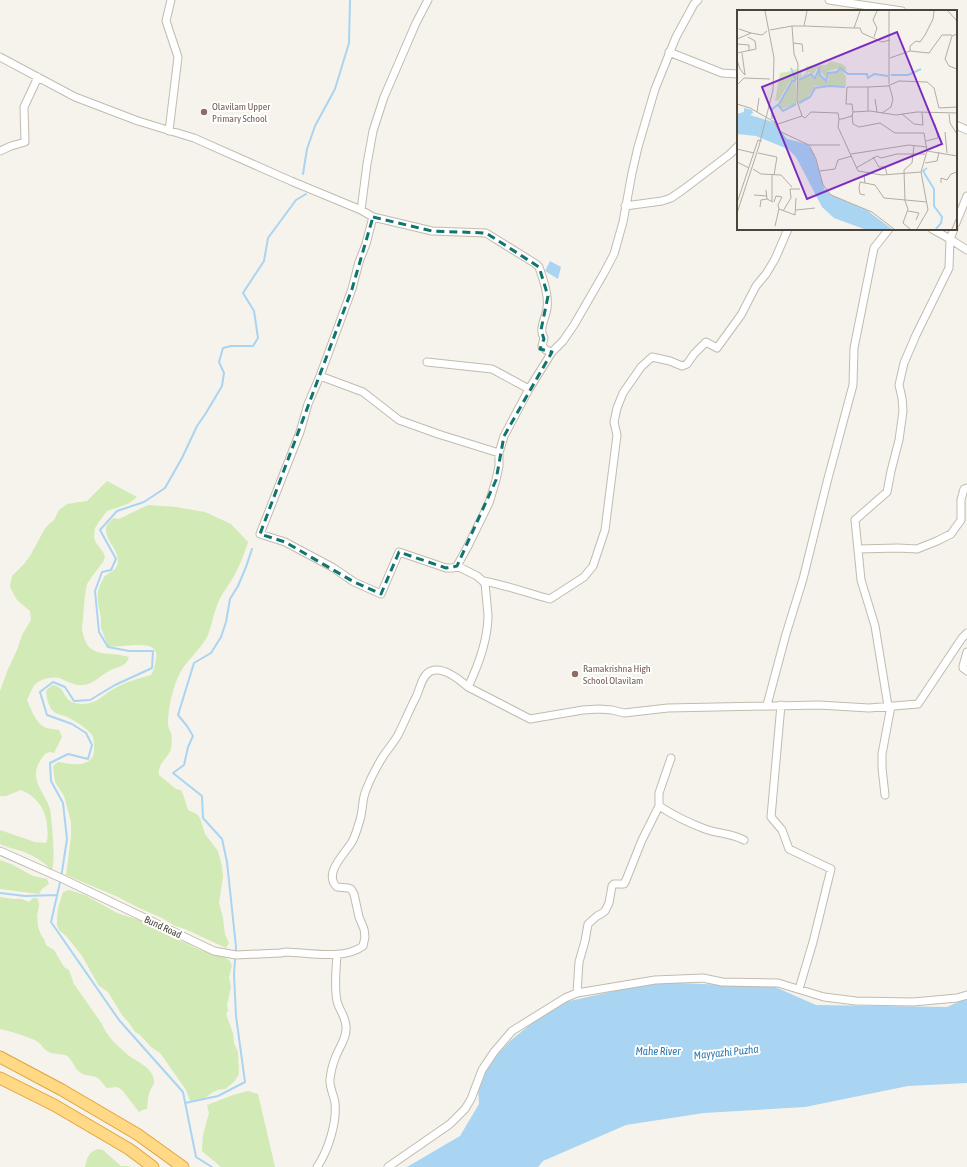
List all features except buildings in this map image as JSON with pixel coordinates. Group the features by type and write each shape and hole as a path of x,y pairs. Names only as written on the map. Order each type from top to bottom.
{"highway":[{"path":"0,1057 62,1090 137,1134 183,1167"},
{"path":"0,1078 54,1105 129,1149 153,1167"}],"street":[{"path":"169,131 178,57 166,21 170,0"},
{"path":"361,210 373,131 384,97 416,23 428,0"},
{"path":"373,217 352,289 320,376 308,404 300,432 260,534 285,542 332,567 354,582 381,594 399,552 446,568 453,568 457,566 468,546 489,503 499,466 498,453 504,436 529,388 552,352 563,341 574,325 614,254 623,222 632,173 655,89 669,52 684,21 698,0"},
{"path":"829,0 895,10"},
{"path":"669,52 722,73 737,74"},
{"path":"0,57 75,97 138,121 194,138 361,210 373,217 432,231 486,233 539,267 548,296 541,334 544,339 542,346 546,350 552,352"},
{"path":"0,151 25,142 24,107 38,77"},
{"path":"957,125 967,130"},
{"path":"625,206 662,201 671,198 737,149"},
{"path":"957,221 967,196"},
{"path":"483,581 502,584 528,593 550,598 584,577 593,566 605,530 617,435 614,422 617,408 623,393 641,367 652,357 670,361 682,366 687,364 694,354 706,342 717,348 741,315 756,286 766,274 775,259 788,230"},
{"path":"767,705 786,634 803,579 826,482 853,385 854,348 874,248 888,230"},
{"path":"934,230 967,250"},
{"path":"885,794 882,754 889,706 875,626 861,580 855,520 887,492 899,440 903,411 902,398 898,385 904,363 949,268 950,239 954,230"},
{"path":"428,362 492,369 529,388"},
{"path":"320,376 363,392 399,420 498,453"},
{"path":"858,549 917,549 951,534 961,520 961,500 964,489 967,488"},
{"path":"457,566 477,576 485,583 488,616 486,632 478,666 468,687 530,719 583,710 599,709 624,713 668,708 767,705 819,705 869,708 918,704 962,638 967,633"},
{"path":"967,652 963,666 967,670"},
{"name":"Bund Road","path":"0,851 61,878 214,951 236,955 287,952 337,955 360,949 365,941 364,929 359,917 354,894 351,889 337,887 333,882 332,876 339,858 352,841 360,819 366,790 377,765 398,736 424,678 429,671 437,669 455,676 468,687"},
{"path":"781,705 771,817 782,830 789,849 831,869 813,942 798,989"},
{"path":"577,994 579,962 588,924 605,911 609,903 612,886 614,884 624,884 642,840 659,806 659,793 671,758"},
{"path":"659,806 705,829 737,836 744,840"},
{"path":"317,1167 323,1159 328,1146 334,1116 335,1103 329,1081 337,1055 346,1034 345,1020 338,1003 336,987 337,955"},
{"path":"388,1167 450,1124 464,1109 471,1099 482,1070 494,1052 512,1031 565,998 577,994 656,980 703,978 722,982 778,983 824,997 856,1002 913,1002 957,998 967,995"}],"highlighted area":[{"path":"373,217 432,231 486,233 539,267 548,296 541,330 544,339 540,349 552,352 504,436 496,480 457,566 446,568 399,552 381,594 354,582 285,542 260,534 352,289"}],"green space":[{"path":"107,481 137,497 128,504 107,511 95,528 94,538 105,557 87,584 82,629 88,646 93,650 105,654 129,657 123,665 109,671 88,684 77,685 56,677 42,680 34,686 27,700 39,723 46,728 59,730 62,737 54,753 48,752 43,756 36,772 38,784 50,809 54,848 52,871 32,856 0,844 0,830 35,842 46,843 48,836 46,818 42,808 35,799 21,790 6,796 0,796 0,691 22,635 31,620 30,611 17,600 10,586 12,576 30,556 46,527 54,520 59,510 67,504 87,501"},
{"path":"148,505 176,507 205,512 231,524 248,542 238,568 221,596 207,637 184,666 176,682 168,718 168,725 172,736 170,752 161,764 159,771 159,775 176,789 181,790 188,810 197,814 200,818 205,834 218,851 223,876 219,903 225,934 229,943 226,948 185,929 175,926 162,918 118,897 66,875 71,837 71,822 64,796 55,782 53,767 59,762 68,764 82,764 90,760 93,756 94,741 92,735 84,727 51,709 46,691 52,685 56,686 62,690 68,699 75,703 82,704 94,702 119,686 151,675 156,659 156,652 152,648 138,645 108,646 101,628 98,605 98,591 104,577 114,570 118,563 117,554 106,533 108,523 114,518 119,519"},
{"path":"0,860 33,876 47,879 49,884 42,889 39,894 0,889"},
{"path":"69,890 85,895 117,913 142,921 175,939 200,950 226,958 230,961 232,966 229,977 231,987 227,1005 228,1011 226,1014 238,1052 239,1074 234,1082 225,1089 213,1092 205,1098 190,1101 186,1090 160,1053 135,1032 122,1015 108,992 99,986 82,956 67,937 59,930 57,925 58,908 63,892"},
{"path":"0,897 22,899 29,902 33,898 38,899 38,927 46,945 54,950 64,967 69,970 74,984 110,1037 128,1055 144,1065 153,1075 154,1082 148,1096 147,1109 139,1112 122,1090 117,1087 107,1088 98,1078 84,1075 77,1069 67,1056 49,1052 35,1040 20,1034 0,1029"},
{"path":"248,1091 258,1094 275,1167 221,1167 202,1151 203,1135 209,1113 207,1105"},
{"path":"98,1149 103,1150 121,1166 131,1167 85,1167 87,1158"}],"water":[{"path":"550,261 561,267 558,279 545,271"},
{"name":"Mahe River","path":"655,982 775,987 816,1005 947,1007 967,998 967,1083 908,1086 805,1107 704,1113 626,1125 543,1161 538,1167 407,1167 460,1136 479,1104 478,1087 485,1068 510,1041 537,1019 565,1002"}],"waterway":[{"path":"303,174 307,149 315,126 335,89 349,43 350,0"},
{"path":"212,1167 196,1157 183,1092 119,1020 51,922 61,878 67,839 63,803 51,781 50,763 68,754 88,759 92,745 86,733 72,724 47,715 40,692 53,682 65,687 74,701 90,700 115,685 152,668 153,651 129,651 108,647 99,632 95,591 102,572 111,570 116,559 100,530 117,511 144,502 165,488 182,458 197,426 222,386 224,373 219,362 223,348 231,346 253,346 258,338 254,311 243,293 264,261 268,238 296,200 306,194"},
{"path":"185,1103 218,1096 245,1082 236,1016 234,974 236,947 227,862 222,839 203,818 202,796 173,773 184,765 188,747 193,736 178,715 194,663 211,653 221,637 226,622 230,599 238,586 252,549"},
{"path":"0,893 25,896 57,895"}],"place":[{"name":"Olavilam Upper Primary School","path":"204,112"},
{"name":"Ramakrishna High School Olavilam","path":"575,674"}],"water label":[{"name":"Mayyazhi Puzha","path":"726,1052"}]}
